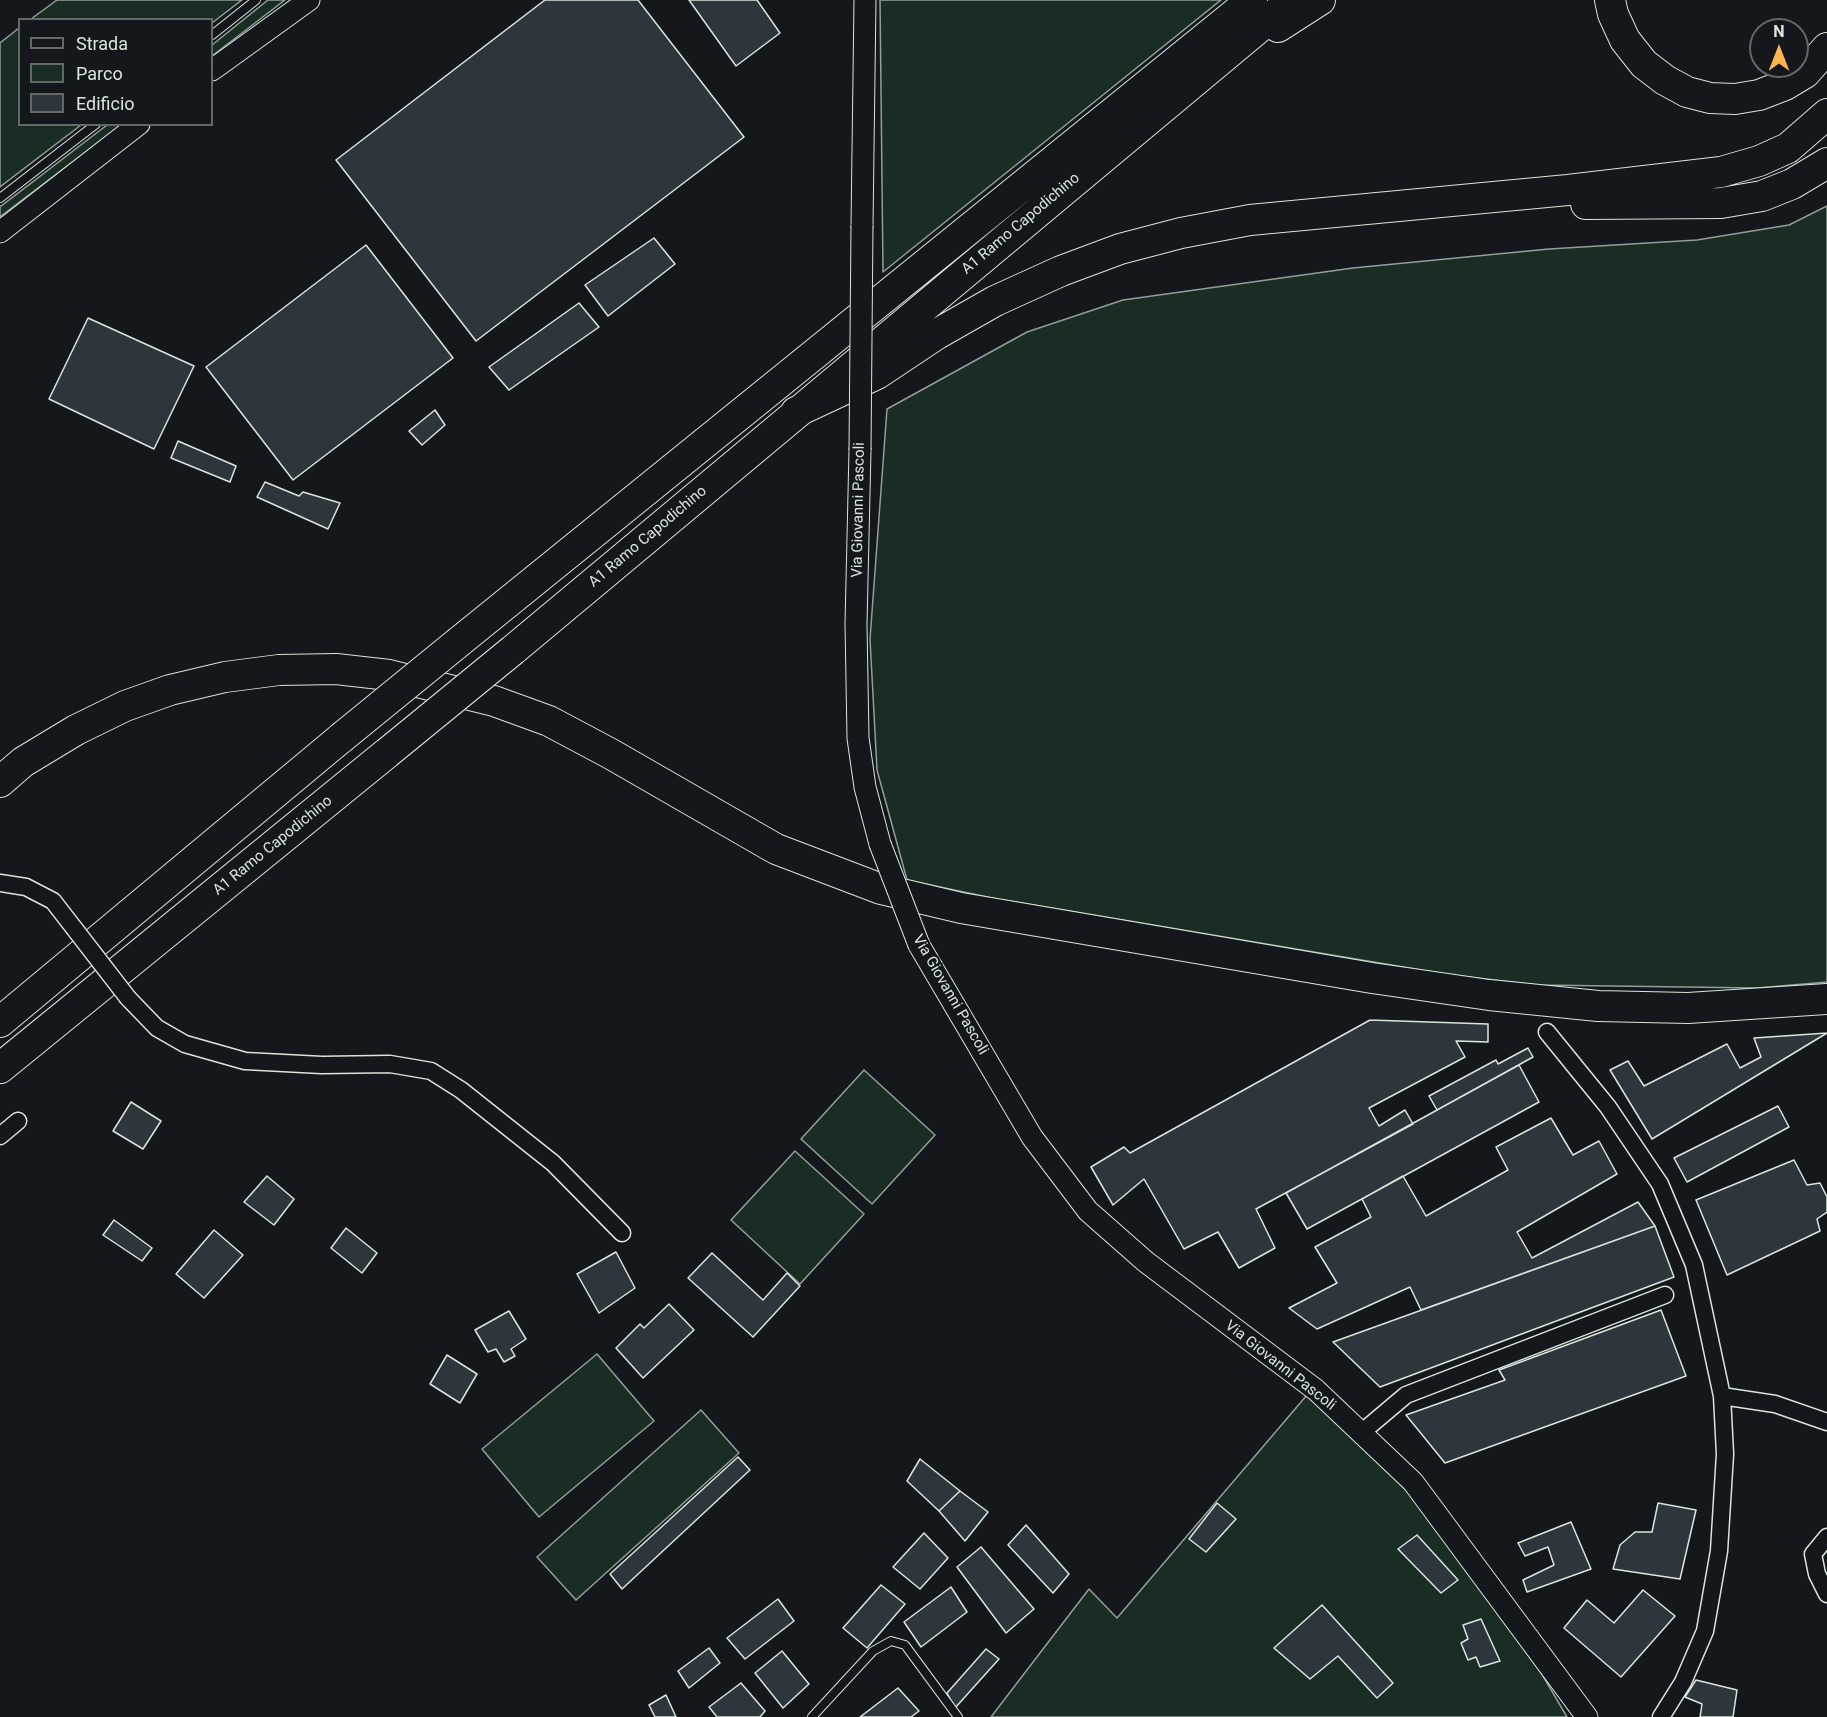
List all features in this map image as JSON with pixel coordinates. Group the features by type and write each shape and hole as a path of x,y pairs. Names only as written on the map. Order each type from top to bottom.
{"highway":[{"name":"A1 Ramo Capodichino","path":"0,1022 341,738 1252,0"},
{"name":"A1 Ramo Capodichino","path":"0,1068 513,650 1292,0"},
{"path":"1192,82 1320,0"},
{"path":"1610,0 1613,14 1626,40 1644,63 1680,88 1710,98 1734,99 1759,95 1785,85 1805,73 1827,48"},
{"path":"796,412 877,374 937,334 995,301 1061,271 1120,249 1181,233 1250,220 1322,211 1466,200 1721,172 1759,161 1788,148 1827,114"},
{"path":"1466,200 1660,206 1721,203 1762,196 1792,184 1827,163"},
{"path":"0,782 23,762 76,730 125,706 170,690 225,677 279,670 336,669 389,675 494,701 549,722 611,754 776,849 881,889 960,908 1360,976 1489,995 1598,1005 1688,1008 1827,999"}],"street":[{"path":"213,69 309,0"},
{"name":"Via Giovanni Pascoli","path":"865,0 856,624 858,738 865,787 880,844 919,945 1032,1137 1088,1211 1146,1262 1316,1390 1413,1482 1587,1717"},
{"path":"0,232 136,126"},
{"path":"0,883 26,887 53,901 128,998 157,1028 185,1044 245,1061 322,1065 390,1064 431,1071 461,1090 553,1163 622,1233"},
{"path":"1547,1032 1608,1107 1660,1184 1694,1265 1722,1396 1725,1454 1719,1551 1706,1631 1683,1682 1661,1717"},
{"path":"0,1136 18,1120"},
{"path":"1361,1433 1406,1395 1665,1295"},
{"path":"1722,1396 1775,1404 1827,1422"},
{"path":"1827,1537 1813,1554 1816,1574 1827,1594"},
{"name":"Via Giovanni Pascoli","path":"1569,1691 1581,1717"}],"lane":[{"path":"213,34 256,0"},
{"path":"0,198 93,126"},
{"path":"812,1717 873,1652 891,1641 905,1645 958,1717"}],"green space":[{"path":"57,0 242,0 213,22 213,18 32,18"},
{"path":"268,0 285,0 213,55 213,44"},
{"path":"880,0 1221,0 883,272"},
{"path":"18,29 18,126 80,126 0,187 0,43"},
{"path":"106,126 120,126 0,217 0,207"},
{"path":"1827,206 1827,982 1757,988 1538,985 1451,975 992,898 907,880 877,770 870,639 887,409 1027,332 1123,300 1353,268 1549,249 1697,240 1789,225"},
{"path":"864,1070 935,1135 872,1204 801,1139"},
{"path":"795,1151 864,1214 800,1284 731,1220"},
{"path":"597,1354 654,1421 539,1517 482,1449"},
{"path":"1307,1395 1406,1490 1513,1625 1567,1717 991,1717 1089,1589 1117,1618"},
{"path":"701,1410 739,1453 576,1600 537,1557"}],"building":[{"path":"545,0 638,0 744,137 476,341 336,160"},
{"path":"689,0 757,0 780,33 736,66"},
{"path":"654,238 675,264 608,316 585,285"},
{"path":"366,245 453,358 293,480 206,367"},
{"path":"579,303 599,327 509,390 489,367"},
{"path":"88,318 194,366 154,449 49,399"},
{"path":"435,410 445,425 422,445 409,431"},
{"path":"178,441 236,466 230,482 171,458"},
{"path":"265,482 299,496 303,492 340,503 328,529 257,497"},
{"path":"1370,1020 1488,1024 1488,1042 1456,1041 1465,1057 1369,1108 1379,1126 1405,1110 1413,1124 1256,1209 1275,1248 1239,1268 1218,1232 1184,1249 1144,1179 1113,1205 1091,1167 1124,1147 1130,1153"},
{"path":"1827,1033 1652,1139 1610,1070 1628,1061 1644,1086 1727,1044 1740,1068 1761,1057 1754,1038"},
{"path":"1528,1048 1533,1057 1437,1110 1429,1096 1496,1060 1498,1064"},
{"path":"1519,1065 1539,1102 1307,1229 1286,1193"},
{"path":"131,1102 161,1121 143,1149 113,1131"},
{"path":"1778,1106 1789,1127 1687,1182 1674,1158"},
{"path":"1551,1118 1573,1155 1599,1141 1617,1174 1517,1232 1532,1258 1638,1202 1655,1226 1421,1310 1410,1287 1317,1329 1289,1308 1337,1283 1315,1247 1371,1217 1362,1199 1403,1176 1426,1216 1508,1170 1496,1147"},
{"path":"1794,1160 1807,1185 1820,1183 1827,1197 1827,1212 1817,1219 1820,1231 1727,1275 1696,1200"},
{"path":"267,1176 294,1199 274,1225 244,1202"},
{"path":"114,1220 152,1248 142,1261 103,1235"},
{"path":"1655,1226 1674,1277 1380,1387 1333,1342"},
{"path":"346,1228 377,1253 362,1273 331,1248"},
{"path":"214,1230 243,1255 204,1298 176,1274"},
{"path":"616,1252 635,1288 599,1313 577,1274"},
{"path":"712,1253 763,1300 787,1273 800,1286 753,1337 688,1278"},
{"path":"669,1304 694,1330 643,1378 616,1348 640,1324 644,1328"},
{"path":"1661,1310 1686,1376 1445,1463 1406,1415 1505,1380 1499,1370"},
{"path":"509,1311 526,1339 511,1349 515,1356 504,1362 496,1349 488,1352 475,1330"},
{"path":"447,1355 477,1374 460,1403 430,1384"},
{"path":"738,1457 750,1470 622,1589 610,1574"},
{"path":"920,1459 960,1491 939,1511 907,1481"},
{"path":"960,1491 988,1512 965,1541 939,1511"},
{"path":"1217,1503 1236,1519 1206,1552 1189,1539"},
{"path":"1658,1503 1696,1510 1680,1579 1613,1569 1620,1545 1635,1532 1652,1532"},
{"path":"1571,1522 1591,1569 1527,1592 1523,1580 1554,1565 1548,1547 1525,1556 1518,1543"},
{"path":"1026,1525 1069,1574 1053,1593 1008,1545"},
{"path":"924,1533 948,1558 920,1589 893,1567"},
{"path":"1417,1535 1458,1580 1441,1593 1398,1549"},
{"path":"981,1547 1034,1609 1006,1633 957,1567"},
{"path":"881,1585 905,1604 867,1648 843,1628"},
{"path":"951,1587 967,1612 921,1647 904,1622"},
{"path":"1643,1590 1675,1616 1621,1677 1564,1628 1587,1600 1614,1623"},
{"path":"778,1599 794,1621 745,1659 727,1638"},
{"path":"1322,1605 1393,1683 1377,1698 1338,1656 1310,1679 1274,1648"},
{"path":"1481,1619 1500,1661 1480,1667 1476,1657 1468,1660 1461,1643 1468,1639 1463,1625"},
{"path":"709,1648 720,1663 689,1688 678,1671"},
{"path":"986,1649 999,1659 955,1708 947,1693"},
{"path":"782,1651 809,1684 783,1708 755,1673"},
{"path":"1696,1680 1737,1690 1733,1717 1700,1717 1702,1704 1685,1697"},
{"path":"741,1683 765,1711 760,1717 717,1717 709,1707"},
{"path":"898,1688 919,1711 911,1717 860,1717"},
{"path":"666,1695 676,1717 655,1717 649,1705"}]}
